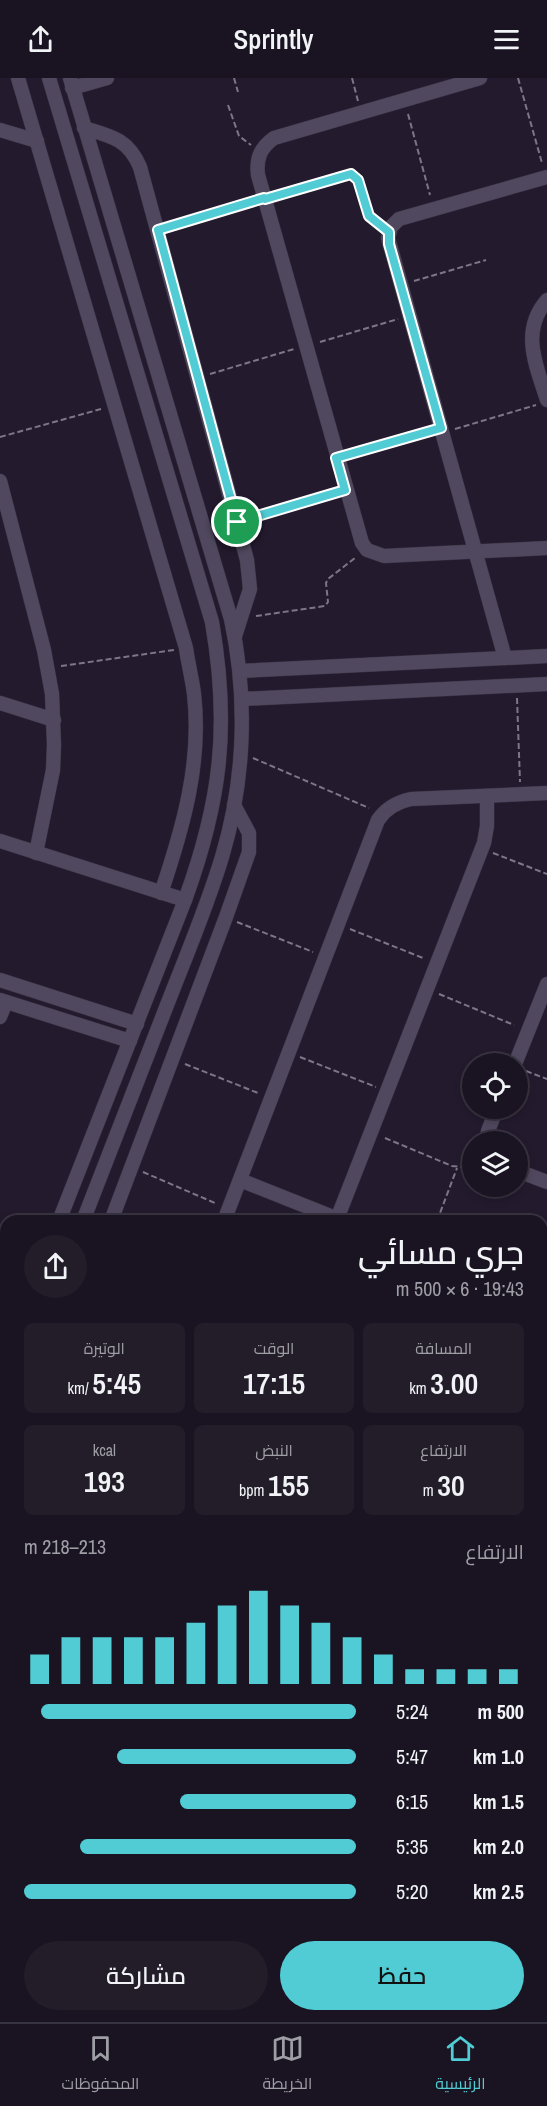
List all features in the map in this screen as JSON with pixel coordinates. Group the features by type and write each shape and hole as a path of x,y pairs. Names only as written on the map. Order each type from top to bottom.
{"street":[{"path":"18,78 186,648 194,695 194,754 188,801 177,847 161,893"},
{"path":"49,78 212,622 219,662 222,721 214,802 185,900 61,1215"},
{"path":"85,1215 215,879 234,805 240,753 242,699 235,636 71,83 107,78"},
{"path":"480,78 282,135 267,143 257,166 358,535 368,550 384,556 547,548"},
{"path":"84,128 121,141 136,157 158,230 250,574 250,589 235,636"},
{"path":"0,130 37,141"},
{"path":"505,658 389,244 389,232 399,219 546,177"},
{"path":"542,402 531,337 538,311 547,300"},
{"path":"0,481 48,668 54,720 52,770 36,853"},
{"path":"240,671 547,656"},
{"path":"242,699 547,684"},
{"path":"0,703 54,720"},
{"path":"226,1215 382,814 392,806 404,801 547,793"},
{"path":"342,1215 371,1132 482,849 487,826 487,796"},
{"path":"113,1215 226,917 250,846 246,826 234,805"},
{"path":"0,841 185,900"},
{"path":"162,958 182,965"},
{"path":"0,980 137,1024"},
{"path":"519,1053 547,984"},
{"path":"0,1017 3,1001 130,1041"},
{"path":"528,1175 547,1182"},
{"path":"240,1180 328,1215"}],"path":[{"path":"234,78 238,92"},
{"path":"352,78 361,112"},
{"path":"518,78 546,177"},
{"path":"404,100 434,209"},
{"path":"228,105 239,136 262,150"},
{"path":"158,230 351,174 358,180 369,216 389,232"},
{"path":"401,285 486,260"},
{"path":"336,458 542,402"},
{"path":"0,437 115,405"},
{"path":"237,522 345,490"},
{"path":"242,618 325,606 328,603 326,584 328,579 368,550"},
{"path":"48,668 186,648"},
{"path":"517,686 520,795"},
{"path":"240,753 382,814"},
{"path":"482,849 547,874"},
{"path":"226,917 326,957"},
{"path":"338,924 437,963"},
{"path":"427,989 528,1031"},
{"path":"289,1052 387,1092"},
{"path":"171,1059 271,1098"},
{"path":"528,1072 547,1079"},
{"path":"371,1132 457,1167 462,1165"},
{"path":"131,1167 226,1215"},
{"path":"439,1215 457,1167"}],"route":[{"path":"351,174 357,177 369,216 389,232 389,244 441,428 336,458 345,490 237,522 158,230 351,174"}]}
